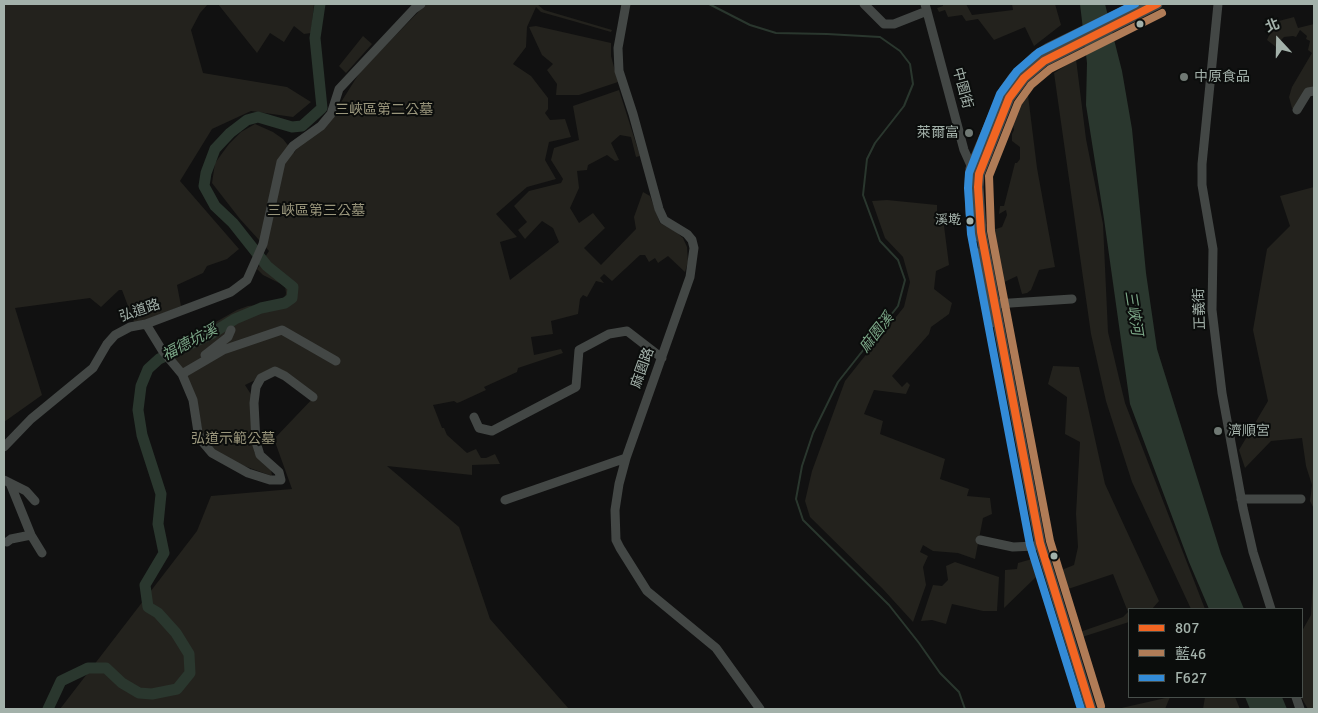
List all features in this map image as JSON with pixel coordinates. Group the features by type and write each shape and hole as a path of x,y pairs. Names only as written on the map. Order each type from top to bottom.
{"main road":[{"path":"1124,16 1139,4"},
{"path":"1084,709 1026,510 971,213 970,184 1004,91 1014,77 1039,59 1049,48 1157,4"},
{"path":"975,172 981,232 1040,543 1091,709"}],"street":[{"name":"弘道路","path":"4,447 30,419 93,368 107,344 115,335 130,327 146,324 231,292 247,280 263,244 281,162 293,146 324,123 330,114 339,89 414,9 421,4"},
{"name":"麻園路","path":"626,4 618,48 619,71 659,209 664,220 687,234 692,240 694,248 690,277 626,458 619,484 615,510 616,540 647,591 716,648 760,709"},
{"path":"864,4 884,24 894,24 926,7"},
{"name":"正義街","path":"1218,4 1202,164 1202,185 1213,249 1212,310 1218,368 1242,499 1254,552 1271,608"},
{"name":"中園街","path":"926,7 964,150 975,172"},
{"path":"1297,110 1308,92 1314,91"},
{"path":"995,304 1072,299"},
{"path":"146,324 162,350 182,374 193,400 201,440 212,453 248,473 270,480 281,480 278,472 260,455 256,442 254,403 256,387 261,378 276,371 312,397"},
{"path":"195,366 200,359 228,337 231,330"},
{"path":"182,374 223,350 282,330 336,361"},
{"path":"474,417 479,428 492,431 576,387 580,350 609,334 627,331 662,358"},
{"path":"505,500 626,458"},
{"path":"7,482 26,491 35,501"},
{"path":"7,482 30,535 42,553"},
{"path":"1242,499 1301,499"},
{"path":"7,542 11,539 30,535"},
{"path":"980,540 1013,548 1035,546"}],"green space":[{"path":"4,4 208,4 200,13 191,30 203,73 287,87 311,102 293,117 251,111 212,129 180,181 239,249 227,259 207,266 203,273 177,285 181,306 147,320 134,322 122,290 119,290 101,307 90,298 15,308 42,395 4,422"},
{"path":"218,4 314,4 311,33 304,34 294,26 284,42 270,33 257,53"},
{"path":"426,4 537,4 544,10 612,30 611,32 541,12 536,7 527,27 526,47 513,64 531,76 548,98 548,109 545,113 550,120 565,119 571,137 549,142 545,160 556,179 527,187 496,214 517,237 500,242 510,280 559,242 553,228 542,221 525,239 518,230 527,222 514,206 529,191 561,183 563,179 551,160 554,148 579,140 573,106 619,90 640,156 636,157 631,137 620,135 611,143 619,160 615,161 607,155 588,165 587,170 577,171 579,188 570,208 579,223 593,213 605,228 584,248 601,265 636,229 634,217 643,192 650,196 660,223 683,238 687,247 688,262 685,272 668,256 658,263 655,258 649,262 645,255 640,255 612,281 604,274 600,278 604,283 596,281 587,297 583,295 580,299 578,314 551,321 553,334 531,337 534,355 561,349 563,353 518,368 517,372 484,387 486,390 460,402 454,401 433,405 442,428 467,453 476,449 481,458 495,454 500,464 472,465 472,475 387,466 459,527 490,619 569,709 60,709 197,531 211,496 292,489 274,439 316,395 278,369 245,385 252,396 254,452 271,469 272,476 233,462 214,450 204,439 196,400 166,349 205,329 203,325 207,327 237,310 248,306 275,303 285,298 285,286 263,275 257,269 269,251 240,219 212,183 215,163 241,132 255,124 283,139 294,153 298,146 326,126 360,72"},
{"path":"943,4 966,4 972,15 1013,10 1012,4 1055,4 1061,25 1034,46 1025,27 994,40 978,19 966,21 962,15 948,17 945,10 939,12 937,8 943,6"},
{"path":"1294,17 1298,28 1314,24 1314,90 1297,109 1292,108 1289,97 1292,87 1312,53 1308,50 1310,41 1306,39 1307,36 1300,30 1296,37 1284,37 1276,47 1267,40 1275,22"},
{"path":"536,26 611,43 611,56 618,82 579,95 556,95 557,84 547,70 553,64 542,55 529,27"},
{"path":"363,36 372,44 346,73 339,66"},
{"path":"1076,59 1086,139 1103,224 1108,332 1125,403 1205,608 1191,608 1132,482 1106,401 1091,334 1054,73"},
{"path":"1027,87 1037,168 1055,267 1039,270 1031,290 1022,294 1017,276 996,286 986,224 996,229 1002,227 1007,215 1006,210 999,214 1000,206 1004,206 1015,163 1020,159 1020,147 1012,141 1013,125 1007,120 1017,99"},
{"path":"1314,187 1314,509 1310,501 1312,485 1306,466 1302,438 1271,441 1245,468 1239,450 1268,401 1253,330 1267,249 1290,226 1280,196"},
{"path":"887,200 937,205 937,217 943,218 949,265 936,271 934,289 952,303 949,314 931,327 929,334 892,376 902,387 907,382 910,385 906,394 874,390 864,414 883,421 880,434 945,459 940,479 969,489 967,496 990,498 992,514 983,518 975,559 958,553 933,551 923,545 920,552 928,556 923,567 926,585 913,622 882,588 810,517 805,501 812,471 845,381 904,307 910,282 903,257 885,238 872,201"},
{"path":"1053,366 1079,367 1105,484 1159,601 1153,608 1128,608 1128,612 1113,574 1065,590 1059,571 1074,565 1078,547 1076,514 1080,442 1065,434 1067,397 1048,384"},
{"path":"1032,559 1036,577 1004,608 1005,570 1017,569 1018,563"},
{"path":"1314,560 1314,709 1308,709 1302,698 1303,629 1311,615"},
{"path":"955,562 999,577 997,611 983,611 952,604 946,624 932,620 921,621 933,585 942,586 948,580 946,566"},
{"path":"1128,612 1128,622 1079,638 1077,633 1123,617"},
{"path":"1166,698 1170,698 1165,709 1117,709"},
{"path":"1205,698 1235,698 1240,709 1203,709"}],"water":[{"name":"三峽河","path":"1080,4 1105,4 1122,71 1132,129 1146,273 1157,349 1221,554 1244,608 1209,608 1189,562 1130,404 1086,105 1087,63"},
{"path":"1245,698 1282,698 1287,709 1250,709"}],"waterway":[{"name":"福德坑溪","path":"48,709 61,681 88,668 106,668 122,683 139,693 152,694 177,689 190,673 189,654 176,633 158,613 148,607 145,585 164,553 158,524 161,494 142,435 138,410 141,386 148,369 159,359 211,334 235,319 261,308 285,303 292,298 293,287 267,266 233,223 215,206 204,186 206,173 215,149 230,133 247,120 258,117 292,127 302,126 322,108 315,38 320,4"},
{"name":"麻園溪","path":"709,4 750,25 776,33 880,37 900,51 910,64 913,84 904,106 875,143 867,159 863,195 880,241 898,260 905,280 898,306 838,382 813,433 802,466 796,499 803,520 889,605 940,673 959,692 965,709"}],"transit line":[{"name":"F627","path":"1081,709 1030,545 971,234 969,173 1000,94 1017,71 1039,52 1135,4"},
{"name":"807","path":"1091,709 1040,543 981,232 979,174 1009,98 1024,78 1044,61 1157,4"},
{"name":"藍46","path":"1101,706 1050,541 991,231 989,176 1018,103 1031,85 1050,69 1162,13"}],"place":[{"name":"中原食品","path":"1184,77"},
{"name":"萊爾富","path":"969,133"},
{"name":"溪墘","path":"970,221"},
{"name":"濟順宮","path":"1218,431"}],"park label":[{"name":"三峽區第二公墓","path":"384,110"},
{"name":"三峽區第三公墓","path":"316,211"},
{"name":"弘道示範公墓","path":"233,439"}]}
